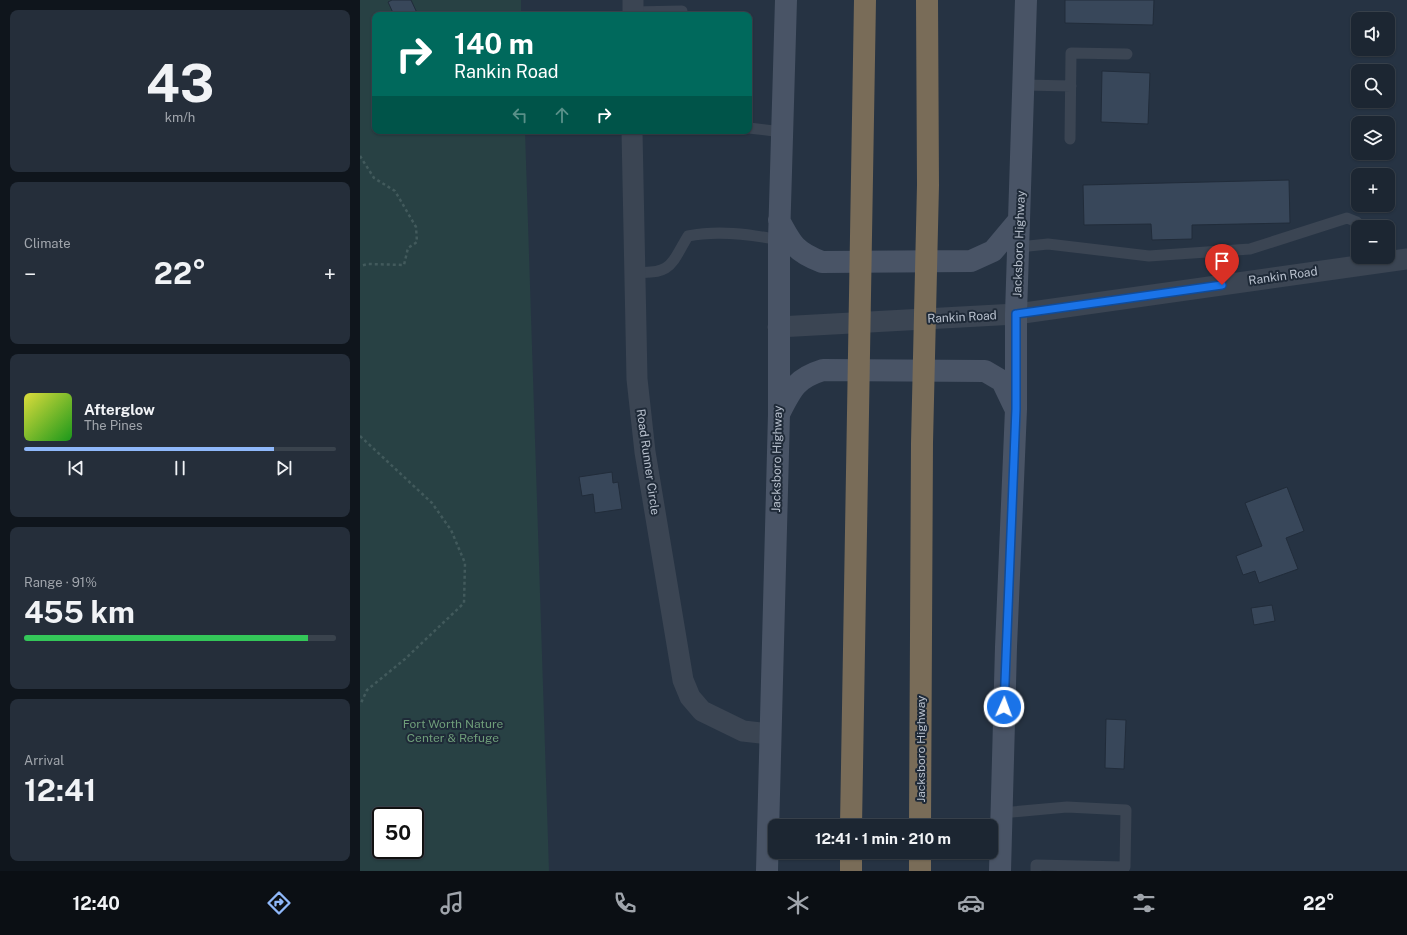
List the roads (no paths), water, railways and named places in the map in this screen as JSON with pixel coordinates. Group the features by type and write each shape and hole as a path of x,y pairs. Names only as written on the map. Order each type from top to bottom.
{"highway":[{"path":"851,819 864,0"},
{"name":"Jacksboro Highway","path":"920,819 922,443 928,185 927,0"},
{"path":"850,871 851,859"},
{"path":"920,859 920,871"}],"main road":[{"name":"Jacksboro Highway","path":"767,871 779,414 779,230 786,0"},
{"name":"Jacksboro Highway","path":"1000,871 1016,409 1016,314 1026,0"},
{"path":"779,230 805,256 822,262 971,261 993,251 1019,220"},
{"path":"779,414 792,388 808,375 823,370 985,371 1002,381 1016,409"}],"street":[{"name":"Road Runner Circle","path":"632,134 637,379 645,452 683,680 690,697 702,711 743,731 770,734"},
{"name":"Rankin Road","path":"1395,260 1407,259"},
{"name":"Rankin Road","path":"778,327 1016,314 1351,263"}],"lane":[{"path":"633,9 682,11"},
{"path":"1070,139 1071,53 1127,54"},
{"path":"1024,85 1071,86"},
{"path":"752,128 782,132"},
{"path":"1019,247 1048,244 1149,256 1250,249 1347,218 1352,220"},
{"path":"634,272 648,273 661,271 672,264 688,236 703,233 737,234 779,230"},
{"path":"1001,813 1067,807 1126,810 1125,867 1036,866 1036,871"}],"park label":[{"name":"Fort Worth Nature Center & Refuge","path":"453,731"}]}
